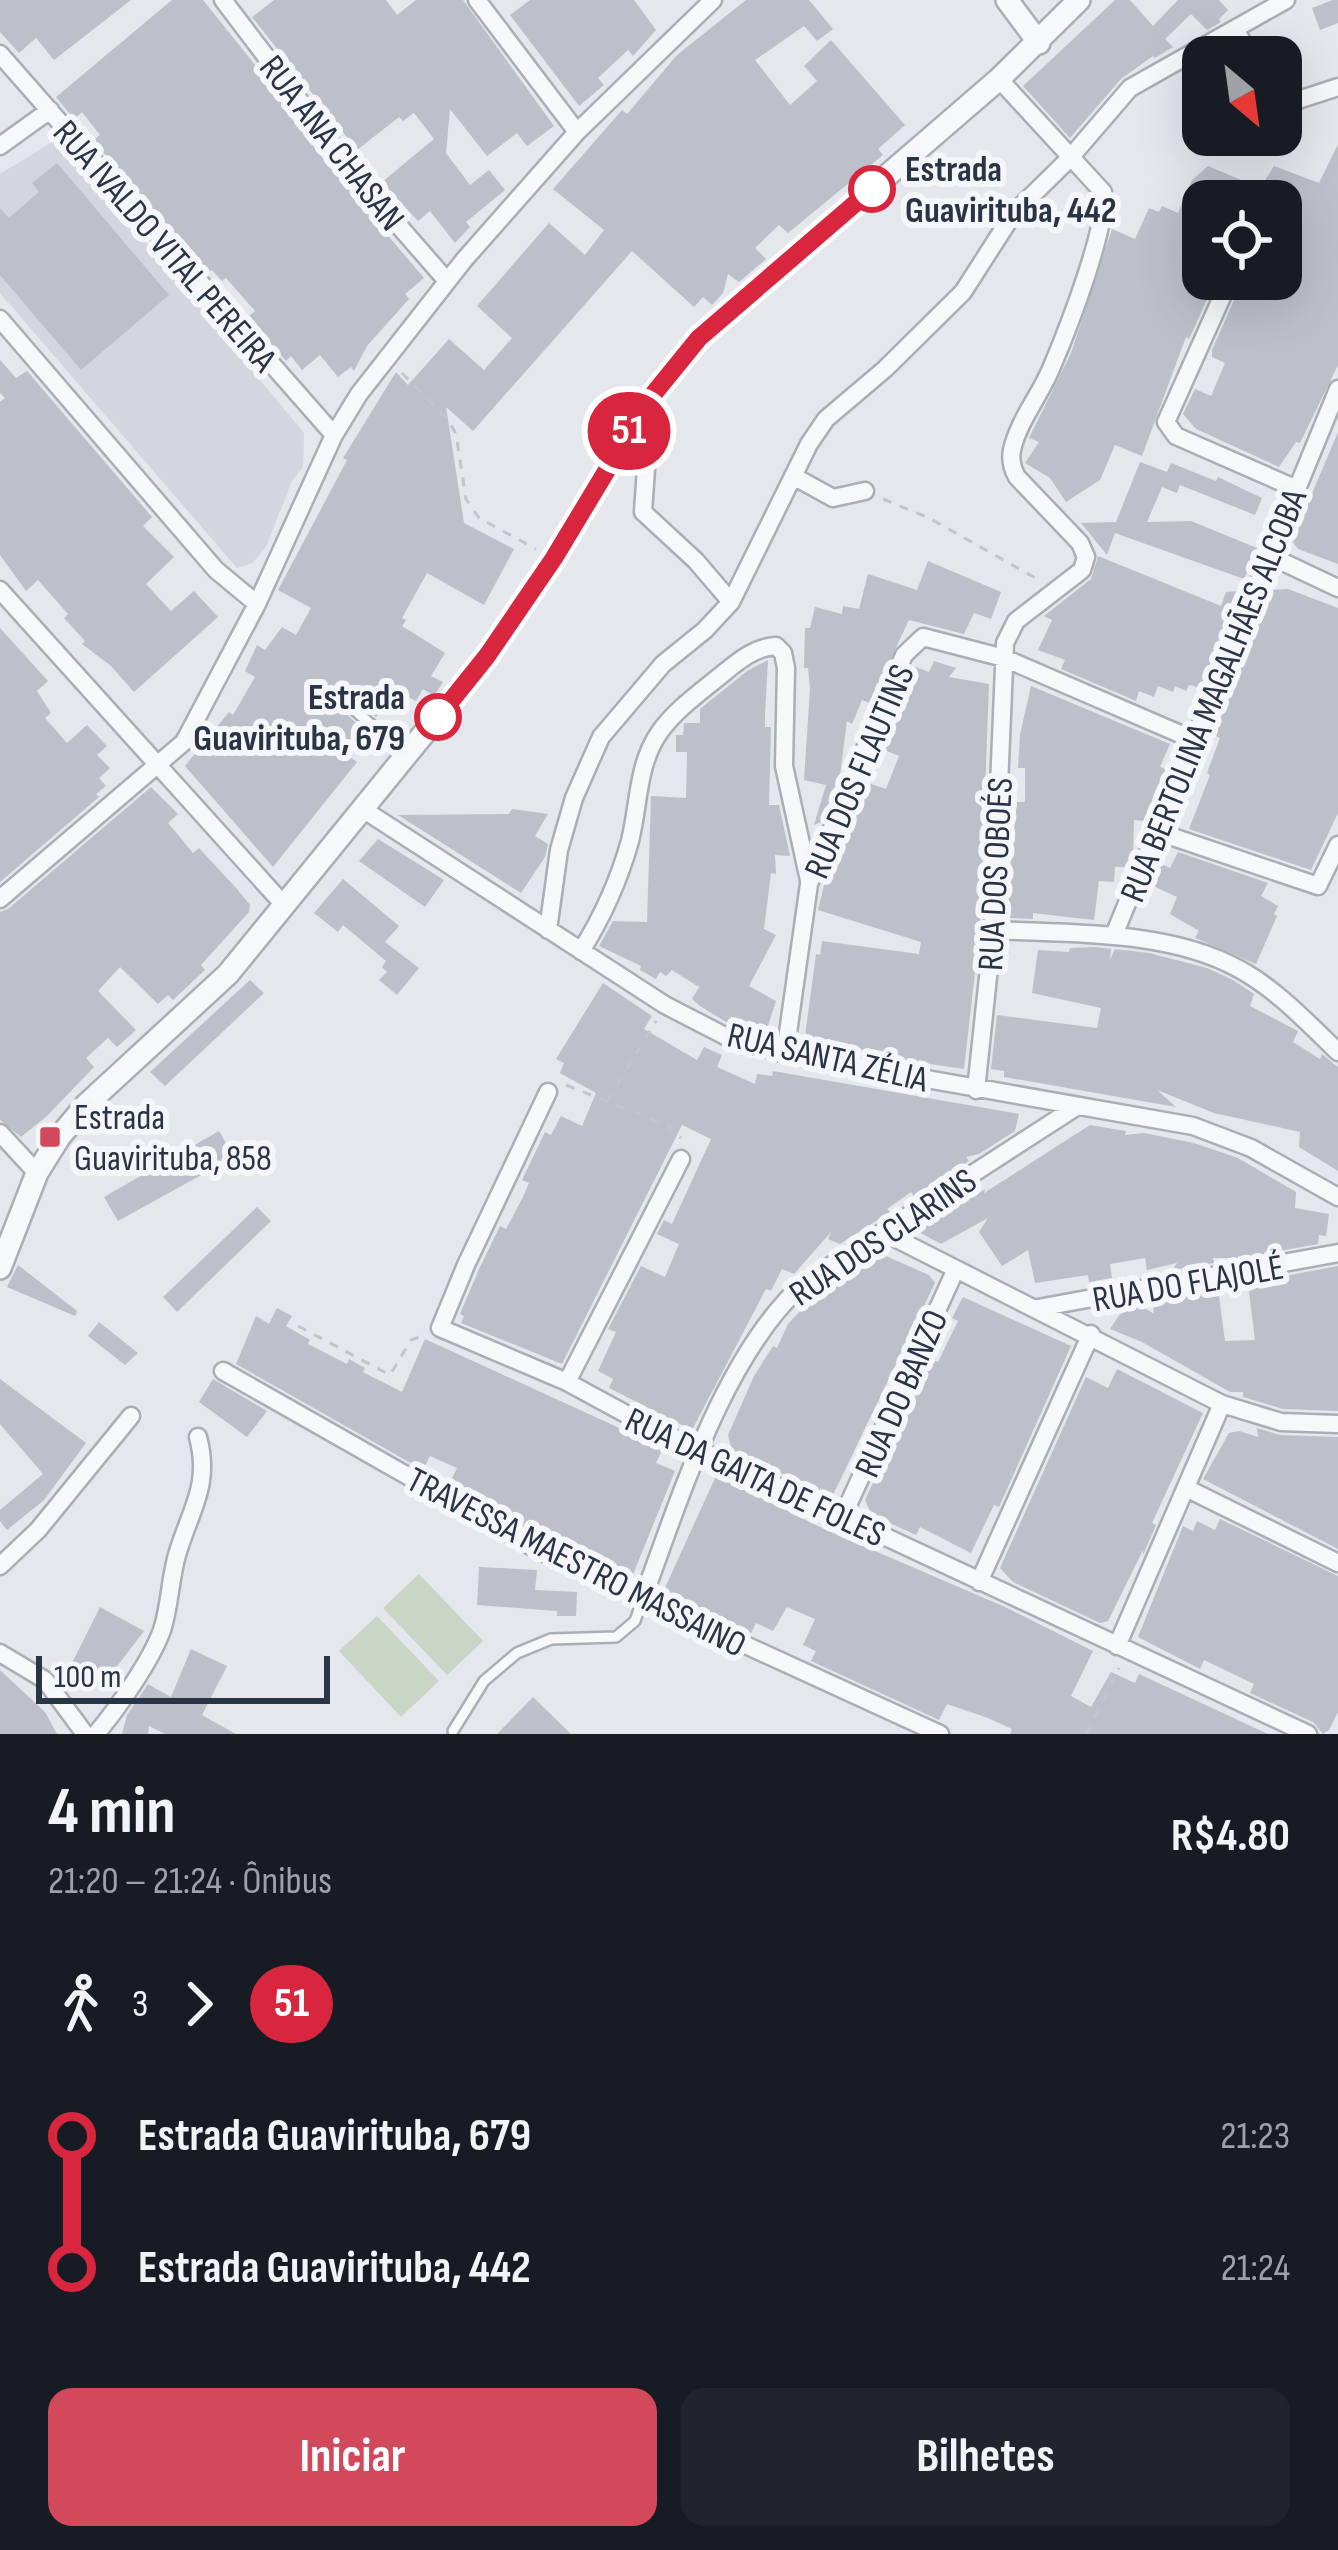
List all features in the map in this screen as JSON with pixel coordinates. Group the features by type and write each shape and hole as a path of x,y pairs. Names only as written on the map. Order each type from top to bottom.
{"street":[{"name":"RUA ANA CHASAN","path":"223,0 365,188 447,281"},
{"path":"477,0 577,132"},
{"path":"0,899 184,742 257,604 334,435 359,394 447,281 577,132 712,0"},
{"path":"1007,0 1039,43"},
{"path":"0,1268 38,1173 60,1136 87,1104 228,974 487,656 554,558 651,397 699,338 1000,79 1079,0"},
{"path":"548,930 564,832 602,737 663,664 731,602 826,419 963,292 1004,226 1139,80 1286,0"},
{"path":"1235,29 1239,36"},
{"name":"RUA IVALDO VITAL PEREIRA","path":"0,54 334,435"},
{"path":"1000,79 1103,192 1104,210 1053,365 1011,458 1017,477 1084,549 1082,569 1016,621 1004,658 1194,740"},
{"path":"1302,99 1338,87"},
{"path":"0,146 50,110"},
{"path":"1221,300 1166,422 1176,436 1297,489"},
{"path":"0,319 216,570 257,604"},
{"name":"RUA BERTOLINA MAGALHÃES ALCOBA","path":"1114,935 1338,388"},
{"path":"651,397 643,512 696,561 731,602"},
{"path":"794,476 833,497 865,491"},
{"path":"1268,555 1338,588"},
{"path":"0,590 284,905"},
{"name":"RUA DOS FLAUTINS","path":"785,1054 809,884 904,655 923,638 1004,658"},
{"path":"581,951 619,875 646,760 659,733 714,681 760,649 776,646 786,668 784,766 809,884"},
{"name":"RUA DOS OBOÉS","path":"976,1090 993,930 1004,658"},
{"name":"RUA SANTA ZÉLIA","path":"361,808 665,1005 724,1036 785,1054 1193,1126 1251,1148 1338,1197"},
{"path":"1158,832 1318,886 1338,845"},
{"path":"993,930 1114,935 1204,954 1260,982 1338,1052"},
{"path":"440,1328 548,1092"},
{"name":"RUA DOS CLARINS","path":"643,1598 700,1448 777,1306 804,1282 1076,1107"},
{"path":"0,1133 38,1173"},
{"path":"567,1382 681,1159"},
{"path":"883,1232 1222,1404 1281,1422 1338,1424"},
{"name":"RUA DO FLAJOLÉ","path":"1038,1308 1338,1253"},
{"name":"RUA DO BANZO","path":"843,1516 956,1269"},
{"name":"RUA DA GAITA DE FOLES","path":"440,1328 567,1382 979,1582 1308,1734"},
{"path":"979,1582 1091,1334"},
{"name":"TRAVESSA MAESTRO MASSAINO","path":"223,1371 538,1550 940,1734"},
{"path":"1122,1648 1222,1404"},
{"path":"0,1566 38,1530 131,1415"},
{"path":"96,1734 161,1632 176,1557 202,1488 205,1463 198,1437"},
{"path":"1189,1489 1338,1564"},
{"path":"0,1653 45,1680 86,1734"}],"lane":[{"path":"351,707 406,754"},
{"path":"453,1731 484,1682 517,1653 551,1639 616,1636 635,1621 643,1598"}],"path":[{"path":"388,359 448,420 456,434 466,499 479,518 554,558"},
{"path":"865,491 928,518 1055,591"},
{"path":"608,1101 665,1005"},
{"path":"548,1092 568,1085 668,1126 685,1147 681,1159"},
{"path":"298,1326 390,1375 411,1340 440,1328"},
{"path":"1086,1734 1122,1648"}],"shaded area":[{"path":"59,138 304,433 303,467 292,481 266,547 252,563 237,568 0,293 0,174"}],"green space":[{"path":"419,1574 483,1641 447,1675 383,1608"},
{"path":"377,1616 439,1681 401,1717 339,1651"}],"building":[{"path":"0,0 131,0 54,60 36,38 19,53 0,32"},
{"path":"172,0 203,0 285,102 281,105 324,160 424,278 405,294 409,299 367,346 354,371 351,367 338,377 320,355 302,370 291,356 286,361 248,317 255,311 226,278 222,281 212,270 208,272 93,141 100,135 82,112 74,119 56,97"},
{"path":"274,0 386,0 397,15 416,0 463,0 554,126 527,146 517,133 487,156 450,109 446,153 470,185 489,170 505,190 466,222 470,227 455,243 430,211 418,221 382,182 434,139 414,113 403,121 399,117 357,150 252,17"},
{"path":"530,0 634,0 656,30 633,56 628,50 598,78 604,85 579,106 510,15"},
{"path":"746,0 809,0 833,29 817,41 804,26 755,60 790,105 817,81 804,66 831,40 905,125 878,149 883,155 788,233 779,225 755,248 766,259 739,282 728,274 723,293 712,305 703,297 694,307 632,251 473,431 446,407 464,523 514,549 484,605 427,573 402,626 445,653 431,676 443,682 434,696 423,689 416,701 396,691 376,717 356,700 345,700 343,711 365,731 346,754 357,762 273,867 185,766 229,712 233,715 255,677 245,671 257,645 265,650 282,627 296,635 311,608 278,590 347,460 343,458 396,372 408,385 449,339 484,370 512,338 477,306 549,223 585,255 604,230 553,189 677,55"},
{"path":"1115,0 1130,0 1153,26 1178,0 1219,0 1228,10 1221,22 1207,30 1191,14 1165,39 1173,47 1121,79 1070,138 1023,86"},
{"path":"1338,0 1338,23 1320,30 1312,8"},
{"path":"1338,144 1338,365 1300,443 1296,442 1279,467 1196,429 1183,414 1195,389 1211,396 1225,363 1212,357 1212,350 1234,300 1302,300 1302,180 1265,180 1274,166 1319,183"},
{"path":"57,163 169,295 81,370 0,275 0,208 9,218 39,192 32,183"},
{"path":"1208,166 1241,180 1192,180"},
{"path":"1182,204 1182,300 1207,300 1189,339 1186,337 1142,456 1115,445 1100,480 1066,502 1050,478 1025,463 1039,442 1029,438 1071,353 1112,229 1135,239 1149,208 1159,212 1162,206 1178,213"},
{"path":"0,360 16,378 27,371 152,517 143,526 174,557 146,584 171,611 194,591 218,617 134,692 82,644 85,641 64,618 68,614 38,580 26,591 0,555 0,402 5,398 0,393"},
{"path":"1338,432 1338,564 1298,549 1292,541"},
{"path":"1140,462 1167,472 1171,463 1216,481 1218,477 1262,498 1255,515 1180,485 1177,493 1162,487 1147,522 1191,521 1257,548 1244,579 1115,533 1107,555 1081,523 1116,522"},
{"path":"1098,556 1221,606 1226,592 1241,591 1202,688 1189,685 1186,691 1175,686 1173,692 1158,686 1154,697 1139,691 1136,701 1061,669 1065,660 1038,650 1052,620 1044,616 1091,579"},
{"path":"928,561 1001,592 991,619 974,613 964,634 909,620 870,703 862,700 852,724 847,721 840,775 821,822 814,825 826,785 804,780 810,689 808,668 804,668 805,628 810,628 815,607 842,614 843,606 859,609 868,574 917,590"},
{"path":"1288,589 1338,608 1338,813 1311,870 1189,829 1220,738 1214,735 1224,699 1269,590"},
{"path":"0,628 48,681 37,691 51,713 45,718 67,743 87,725 107,746 97,755 110,768 99,778 106,786 96,794 99,797 0,882"},
{"path":"768,660 769,805 779,805 790,856 775,855 776,874 771,873 764,929 776,935 749,986 776,1001 765,1035 726,1022 700,1006 692,999 699,987 672,970 666,976 660,972 656,979 640,970 641,966 599,946 613,921 647,922 651,796 686,798 687,752 676,752 676,735 683,735 684,723 700,723 700,709"},
{"path":"934,661 956,668 949,677 989,684 980,929 964,1069 861,1054 862,1049 822,1042 822,1048 804,1044 816,954 820,955 822,941 919,954 921,942 818,910 865,782 886,789 899,756 882,749 913,666 929,672"},
{"path":"1031,686 1170,744 1160,767 1166,769 1144,821 1134,820 1128,867 1115,867 1114,882 1099,881 1094,920 1033,913 1033,919 1011,918 1006,912 1017,802 1025,802 1025,768 1018,768"},
{"path":"151,787 178,814 168,823 193,853 199,848 237,889 250,905 249,912 201,965 205,970 173,1000 168,995 158,1004 120,967 98,991 136,1030 117,1047 108,1038 86,1058 94,1067 21,1137 0,1120 0,912"},
{"path":"512,809 548,814 535,836 548,844 545,857 521,893 398,815 509,814"},
{"path":"378,839 444,880 425,907 359,861"},
{"path":"1178,852 1268,883 1261,896 1278,906 1277,916 1256,964 1195,938 1199,931 1170,914 1177,897 1149,884 1158,862 1170,868"},
{"path":"343,879 399,926 385,942 419,968 397,995 379,980 387,972 382,967 386,961 343,925 338,932 314,913"},
{"path":"1070,948 1111,949 1110,960 1115,949 1149,953 1233,980 1254,994 1250,1006 1298,1031 1293,1042 1338,1067 1338,1171 1299,1147 1300,1132 1214,1113 1157,1090 1176,1107 1004,1077 1004,1071 991,1069 997,1015 1097,1028 1101,1008 1032,993 1038,950 1069,952"},
{"path":"250,980 264,993 165,1086 150,1072"},
{"path":"603,983 652,1016 644,1029 697,1060 704,1047 722,1055 717,1067 755,1084 757,1074 772,1076 773,1071 1019,1114 1015,1131 966,1157 969,1161 914,1196 911,1192 887,1209 890,1212 840,1244 828,1239 831,1232 794,1274 782,1269 771,1291 766,1289 692,1430 609,1388 613,1379 598,1371 616,1332 608,1329 641,1266 665,1277 679,1244 657,1234 664,1220 672,1224 711,1139 682,1125 562,1364 461,1323 464,1316 460,1314 500,1226 506,1229 523,1197 529,1183 522,1180 545,1132 551,1135 561,1116 582,1126 596,1093 560,1073 564,1063 556,1059"},
{"path":"1090,1125 1126,1131 1125,1135 1144,1133 1194,1143 1238,1158 1296,1192 1295,1208 1329,1214 1326,1236 1319,1235 1318,1244 1242,1258 1213,1258 1214,1263 1172,1270 1177,1263 1147,1270 1145,1258 1110,1264 1112,1278 1089,1282 1088,1275 1035,1283 1028,1250 1002,1266 979,1232 988,1218 941,1244 917,1231 958,1198 960,1204 985,1189 984,1193"},
{"path":"219,1131 234,1157 118,1221 104,1197"},
{"path":"257,1207 271,1221 177,1312 163,1297"},
{"path":"879,1253 929,1275 935,1283 832,1497 732,1450 728,1435 754,1376 773,1346 777,1348 788,1324 813,1297"},
{"path":"18,1265 77,1311 75,1316 7,1287"},
{"path":"1338,1266 1338,1411 1283,1409 1243,1397 1243,1392 1230,1392 1110,1329 1126,1305 1137,1303 1154,1314 1152,1300 1218,1288 1225,1341 1255,1340 1248,1283"},
{"path":"963,1297 1071,1346 999,1507 994,1505 971,1553 920,1527 916,1535 881,1519 865,1500 931,1359 938,1362 958,1321 952,1318"},
{"path":"277,1308 292,1316 286,1326 310,1340 308,1344 347,1364 349,1359 365,1368 363,1372 402,1392 425,1339 663,1448 656,1463 675,1471 632,1577 544,1539 449,1485 457,1468 430,1456 423,1470 236,1364 256,1316 269,1324"},
{"path":"99,1322 138,1353 125,1365 88,1336"},
{"path":"1117,1369 1203,1413 1152,1523 1156,1525 1143,1555 1143,1550 1108,1621 1100,1623 1013,1582 1000,1568 1086,1377 1108,1388"},
{"path":"0,1379 86,1443 44,1500 7,1530 0,1521 0,1510 43,1474 0,1424"},
{"path":"213,1379 267,1411 247,1437 199,1402"},
{"path":"1257,1428 1280,1435 1338,1437 1338,1549 1203,1479 1229,1433 1258,1437"},
{"path":"716,1476 1093,1651 1071,1696 1091,1707 1111,1672 1135,1683 1139,1674 1268,1734 1010,1734 1012,1729 947,1704 939,1720 811,1661 816,1651 803,1645 815,1619 787,1607 773,1631 756,1623 751,1633 664,1590"},
{"path":"1220,1519 1338,1576 1338,1712 1323,1734 1313,1722 1250,1693 1254,1684 1204,1660 1200,1669 1138,1637 1183,1526 1193,1531 1197,1521 1215,1530"},
{"path":"479,1567 537,1570 535,1590 577,1592 576,1616 477,1605"},
{"path":"100,1607 144,1631 112,1673 102,1666 90,1687 67,1673"},
{"path":"191,1649 227,1666 202,1715 236,1734 165,1734 149,1726 148,1734 122,1734 127,1715 148,1684 171,1697"},
{"path":"0,1670 45,1712 57,1734 0,1734"},
{"path":"533,1697 571,1734 497,1734"}],"bus line":[{"name":"51","path":"438,717 487,656 554,558 651,397 699,338 872,189"}],"place":[{"name":"Estrada Guavirituba, 442","path":"872,189"},
{"name":"Estrada Guavirituba, 679","path":"438,717"},
{"name":"Estrada Guavirituba, 858","path":"50,1137"}]}
